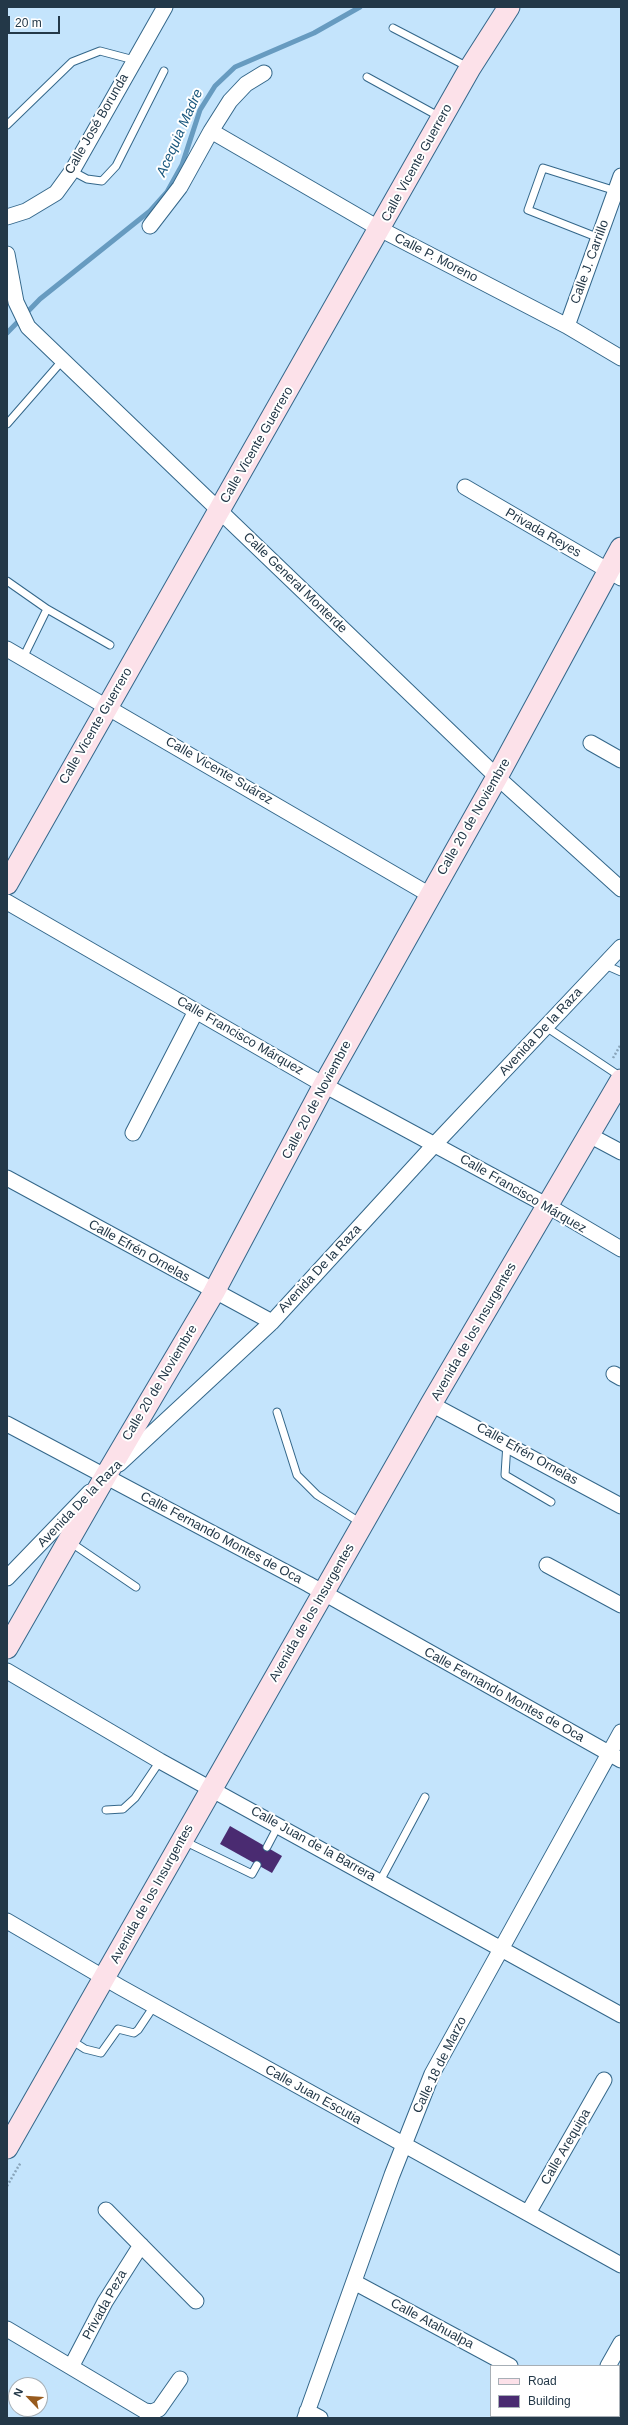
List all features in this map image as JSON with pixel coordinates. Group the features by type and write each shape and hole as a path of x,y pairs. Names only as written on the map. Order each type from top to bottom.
{"main road":[{"name":"Calle Vicente Guerrero","path":"7,884 470,68 509,7"},
{"name":"Calle 20 de Noviembre","path":"7,1648 62,1535 105,1477 214,1292 324,1085 430,895 615,574 621,548"},
{"name":"Avenida de los Insurgentes","path":"7,2148 431,1404 548,1206 621,1078"}],"street":[{"name":"Calle José Borunda","path":"7,217 26,211 56,193 72,171 165,7"},
{"path":"150,226 180,187 210,131 230,101 246,84 264,73"},
{"name":"Calle P. Moreno","path":"210,131 380,229 567,326 621,358"},
{"name":"Calle J. Carrillo","path":"567,326 621,176"},
{"name":"Calle General Monterde","path":"7,254 16,302 28,327 497,777 621,889"},
{"name":"Privada Reyes","path":"465,487 615,574"},
{"name":"Calle Vicente Suárez","path":"7,649 430,895"},
{"path":"591,743 621,760"},
{"name":"Calle Francisco Márquez","path":"7,902 324,1085 548,1206 621,1249"},
{"name":"Avenida De la Raza","path":"105,1477 272,1322 435,1144 621,947"},
{"path":"133,1133 196,1011"},
{"path":"589,1135 621,1152"},
{"name":"Calle Efrén Ornelas","path":"7,1178 214,1292 272,1322"},
{"name":"Calle Efrén Ornelas","path":"431,1404 621,1506"},
{"name":"Calle Fernando Montes de Oca","path":"7,1424 324,1593 615,1757"},
{"name":"Avenida De la Raza","path":"7,1578 62,1535"},
{"path":"547,1565 621,1605"},
{"name":"Calle Juan de la Barrera","path":"7,1671 160,1761 212,1788 278,1826 621,2014"},
{"name":"Calle 18 de Marzo","path":"311,2416 354,2282 404,2145 432,2074 501,1947 615,1757 621,1732"},
{"name":"Calle Juan Escutia","path":"7,1921 154,2006 621,2265"},
{"name":"Calle Arequipa","path":"528,2213 604,2080"},
{"path":"106,2210 196,2302"},
{"name":"Privada Peza","path":"71,2367 105,2302 141,2245"},
{"name":"Calle Atahualpa","path":"354,2282 508,2365"},
{"path":"7,2329 131,2404 152,2412 159,2410 180,2379"},
{"path":"609,2365 621,2343"}],"lane":[{"path":"393,28 470,68"},
{"path":"7,124 72,62 100,51 134,60"},
{"path":"72,171 87,179 102,181 116,166 164,71"},
{"path":"367,77 442,118"},
{"path":"599,238 528,210 543,168 616,190"},
{"path":"7,424 62,361"},
{"path":"7,581 47,609 110,646"},
{"path":"23,658 47,609"},
{"path":"605,964 621,972"},
{"path":"546,1027 621,1078"},
{"path":"277,1412 296,1475 317,1495 363,1524"},
{"path":"506,1443 505,1475 552,1502"},
{"path":"62,1535 136,1587"},
{"path":"106,1810 123,1809 135,1798 160,1761"},
{"path":"380,1881 425,1797"},
{"path":"267,1847 278,1826"},
{"path":"182,1840 252,1874 257,1865"},
{"path":"69,2039 85,2049 101,2053 118,2029 125,2029 134,2032 138,2030 154,2006"}],"building":[{"path":"230,1826 282,1856 272,1873 220,1844"}],"waterway":[{"name":"Acequia Madre","path":"7,333 40,299 150,211 167,192 182,165 200,110 215,86 235,67 314,33 360,7"}]}
